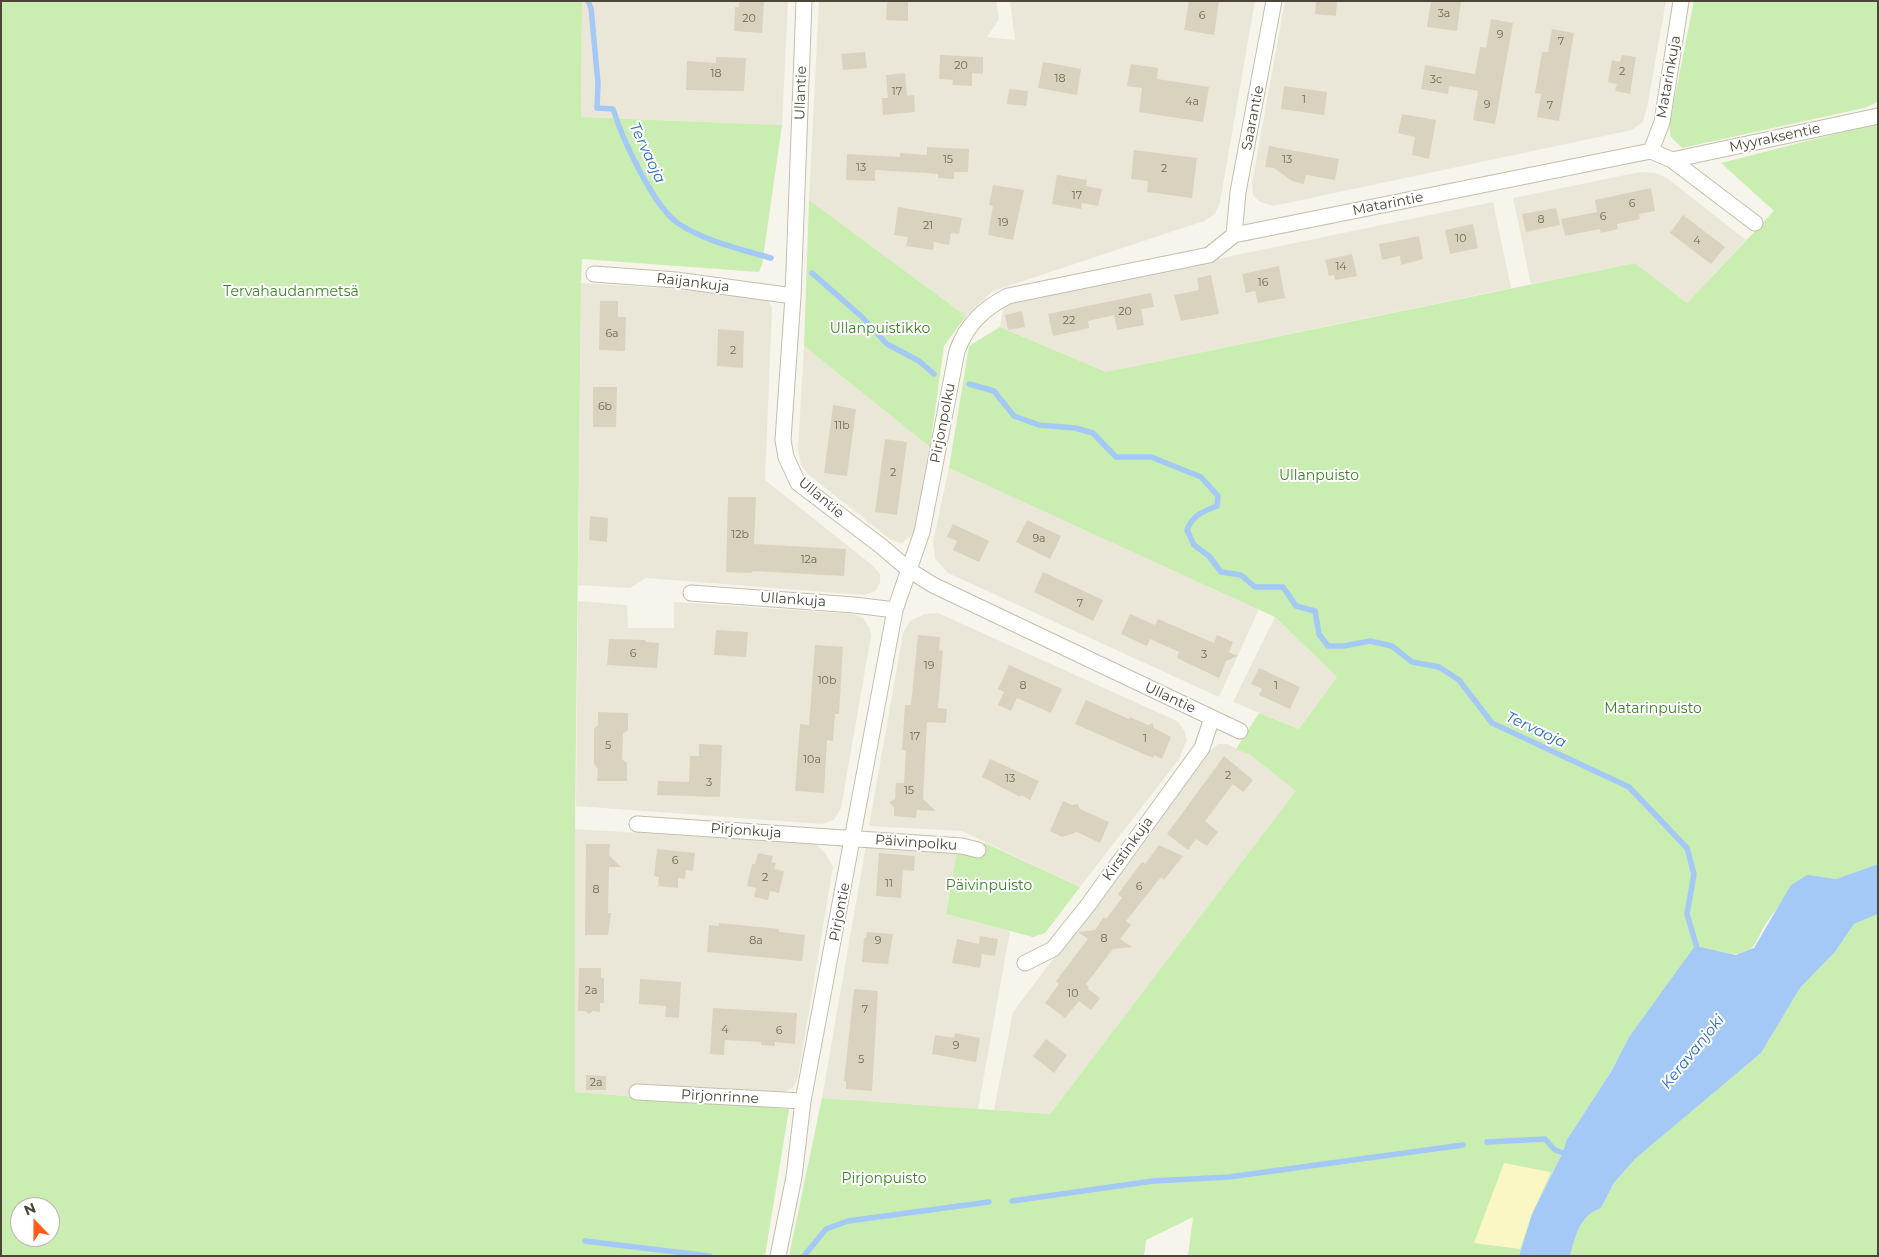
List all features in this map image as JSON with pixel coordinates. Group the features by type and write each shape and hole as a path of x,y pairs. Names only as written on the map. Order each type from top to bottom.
{"street":[{"name":"Ullantie","path":"804,1 793,296 783,440 786,457 798,483 881,546 909,570 933,585 1240,731"},
{"name":"Saarantie","path":"1234,235 1238,192 1274,1"},
{"name":"Matarinkuja","path":"1651,151 1662,122 1682,1"},
{"name":"Myyraksentie","path":"1672,160 1878,116"},
{"name":"Matarintie","path":"1008,296 1209,255 1234,235 1651,151"},
{"path":"1651,151 1672,160 1754,224"},
{"name":"Raijankuja","path":"594,274 676,280 793,296"},
{"name":"Pirjonpolku","path":"909,570 922,532 957,351 964,333 976,318 989,307 1008,296"},
{"name":"Pirjontie","path":"778,1256 794,1177 803,1101 896,610 909,570"},
{"name":"Ullankuja","path":"691,593 854,605 896,610"},
{"name":"Kirstinkuja","path":"1025,963 1053,949 1088,905 1202,748 1212,718"},
{"name":"Pirjonkuja","path":"637,824 854,838"},
{"name":"Päivinpolku","path":"854,838 962,846 978,850"},
{"name":"Pirjonrinne","path":"637,1092 803,1101"}],"shaded area":[{"path":"582,1 788,1 782,125 581,117"},
{"path":"819,1 996,1 999,19 987,37 1015,40 1010,1 1255,1 1220,202 1215,214 1204,221 993,291 966,316 809,200"},
{"path":"1285,1 1666,1 1643,122 1632,130 1273,206 1260,202 1253,195 1252,183"},
{"path":"1640,172 1655,173 1667,178 1746,240 1687,303 1635,263 1531,284 1513,198"},
{"path":"1493,202 1511,288 1106,372 1000,327 1004,303"},
{"path":"581,283 758,294 768,300 772,308 765,480 872,565 880,574 880,582 876,591 864,595 646,578 630,588 578,585"},
{"path":"804,346 930,447 915,533 902,543 891,540 808,474 801,465 798,449"},
{"path":"949,468 1259,609 1219,697 948,573 935,558 933,542"},
{"path":"578,601 627,605 628,628 674,628 674,602 853,614 863,618 869,627 871,636 841,808 834,820 822,824 576,806"},
{"path":"938,613 1177,721 1184,730 1187,740 1179,759 1080,887 962,831 869,826 903,633 910,621 925,614"},
{"path":"1275,617 1337,677 1299,729 1233,702"},
{"path":"1218,744 1227,744 1252,756 1297,791 1050,1114 994,1110 1013,1012 1210,751"},
{"path":"575,829 816,844 825,853 833,867 798,1077 793,1088 776,1095 639,1097 575,1092"},
{"path":"866,845 957,851 946,914 1010,931 978,1109 822,1098"}],"green space":[{"name":"Tervahaudanmetsä","path":"1,1 582,1 581,117 782,125 762,265 759,272 582,259 581,283 575,829 575,1092 789,1109 765,1256 1,1256"},
{"path":"1694,1 1878,1 1878,102 1864,108 1682,148 1671,137 1669,126"},
{"path":"1878,123 1878,864 1836,879 1807,876 1771,916 1753,947 1741,954 1718,951 1661,994 1629,1037 1611,1072 1566,1141 1563,1152 1532,1214 1519,1256 1188,1256 1193,1217 1146,1240 1144,1256 789,1256 822,1098 1050,1114 1296,791 1252,756 1236,749 1259,713 1299,729 1337,677 1275,617 949,468 969,346 1000,327 1106,372 1635,263 1687,303 1774,211 1721,163"},
{"name":"Ullanpuistikko","path":"809,200 966,316 944,346 930,447 804,346"},
{"name":"Päivinpuisto","path":"985,843 1080,887 1045,933 1033,937 946,914 957,851"},
{"path":"1878,914 1878,1256 1570,1256 1583,1221 1594,1211 1601,1208 1614,1183 1635,1159 1761,1053 1800,988 1835,952 1854,924"}],"sand":[{"path":"1504,1163 1551,1172 1532,1214 1520,1249 1474,1243"}],"water":[{"name":"Keravanjoki","path":"1878,864 1878,914 1854,924 1835,952 1800,988 1761,1053 1635,1159 1614,1183 1601,1208 1594,1211 1583,1221 1570,1256 1519,1256 1532,1214 1563,1152 1566,1141 1611,1072 1629,1037 1695,946 1736,955 1754,948 1791,885 1807,875 1836,879"}],"building":[{"path":"739,1 764,1 762,33 734,31 735,7 739,7"},
{"path":"887,1 908,1 908,21 886,20"},
{"path":"1189,1 1219,1 1214,35 1184,30"},
{"path":"1316,1 1337,1 1336,16 1315,14"},
{"path":"1431,1 1461,1 1457,31 1427,27"},
{"path":"1491,19 1513,23 1495,124 1473,120 1478,91 1449,86 1448,94 1421,89 1425,65 1475,74 1480,47 1486,48"},
{"path":"1552,29 1574,33 1559,121 1537,117 1541,94 1535,93 1542,52 1548,52"},
{"path":"865,52 867,68 843,70 841,54"},
{"path":"940,55 983,57 983,74 972,73 972,86 952,85 953,80 939,79"},
{"path":"1622,55 1636,57 1630,94 1615,91 1617,84 1608,82 1612,60 1620,62"},
{"path":"716,57 746,58 744,91 686,90 687,61 716,63"},
{"path":"1043,62 1081,69 1077,95 1038,88"},
{"path":"1131,64 1158,68 1157,79 1209,87 1203,122 1139,112 1142,88 1127,86"},
{"path":"905,73 907,96 914,95 915,112 883,115 882,98 888,98 886,75"},
{"path":"1284,86 1327,92 1324,115 1281,109"},
{"path":"1009,89 1028,91 1026,106 1007,104"},
{"path":"1402,114 1436,120 1429,159 1412,155 1415,137 1398,133"},
{"path":"1269,146 1339,159 1335,180 1306,175 1304,184 1292,181 1274,168 1265,167"},
{"path":"927,147 969,149 968,172 954,172 954,179 938,178 938,174 875,170 875,181 846,180 847,154 900,157 900,153 927,155"},
{"path":"1134,150 1197,158 1192,198 1147,192 1148,181 1131,179"},
{"path":"1057,175 1087,180 1086,186 1102,189 1098,206 1082,203 1081,209 1052,204"},
{"path":"993,185 1024,190 1013,240 988,235 993,206 989,205"},
{"path":"1651,188 1655,211 1639,214 1640,219 1617,224 1618,229 1601,233 1600,229 1565,236 1561,219 1597,212 1595,200"},
{"path":"898,207 962,218 959,234 951,233 949,245 934,242 933,250 906,246 908,237 894,235"},
{"path":"1556,208 1560,225 1526,232 1522,214"},
{"path":"1683,215 1725,247 1711,264 1670,233"},
{"path":"1473,224 1478,248 1450,254 1445,230"},
{"path":"1419,236 1423,259 1401,265 1400,256 1382,260 1379,244"},
{"path":"1352,254 1357,276 1335,280 1334,275 1329,276 1325,260"},
{"path":"1279,266 1285,298 1258,303 1255,291 1246,293 1242,274"},
{"path":"1211,275 1219,314 1181,321 1174,295 1199,290 1197,278"},
{"path":"1151,293 1154,307 1141,309 1144,325 1117,330 1114,315 1088,321 1089,328 1053,336 1048,314"},
{"path":"600,301 618,301 618,317 626,317 625,351 599,350"},
{"path":"1022,311 1025,327 1008,330 1005,315"},
{"path":"718,329 744,331 743,368 717,366"},
{"path":"593,387 617,387 616,427 593,427"},
{"path":"833,405 856,409 847,476 824,473"},
{"path":"885,439 907,442 897,515 875,512"},
{"path":"728,497 756,497 754,544 846,549 844,576 752,571 752,573 726,572"},
{"path":"590,516 608,518 607,542 589,540"},
{"path":"1027,520 1061,536 1050,559 1016,542"},
{"path":"953,524 989,541 979,562 953,550 957,541 947,537"},
{"path":"1043,572 1103,600 1093,621 1034,592"},
{"path":"1130,614 1155,625 1158,619 1214,643 1217,635 1233,642 1229,652 1238,656 1226,661 1219,678 1177,658 1179,652 1150,639 1147,646 1121,634"},
{"path":"716,630 748,632 746,657 714,655"},
{"path":"918,635 940,637 939,650 943,651 938,708 947,709 946,723 927,722 923,799 936,811 917,810 916,818 894,816 894,807 889,802 895,799 896,783 904,783 906,751 902,750 905,705 911,705"},
{"path":"609,639 645,640 647,642 659,643 657,668 607,665"},
{"path":"815,645 843,647 839,714 835,714 833,741 827,740 824,793 795,791 800,724 809,725"},
{"path":"1009,665 1062,689 1051,713 1017,698 1011,711 998,705 1004,692 998,689"},
{"path":"1259,668 1300,687 1290,709 1259,695 1262,689 1251,684"},
{"path":"1086,700 1129,719 1130,717 1148,725 1153,723 1154,728 1171,737 1162,759 1154,755 1153,758 1075,724"},
{"path":"598,712 628,713 628,730 623,734 622,759 627,763 627,781 597,781 598,769 594,764 594,729 598,725"},
{"path":"699,744 722,745 720,797 657,795 658,781 689,782 690,756 699,756"},
{"path":"1224,756 1253,780 1243,792 1233,784 1205,821 1218,832 1207,846 1196,839 1188,850 1167,834"},
{"path":"990,759 1039,781 1030,800 1021,795 1020,797 982,777"},
{"path":"1063,801 1072,805 1078,804 1080,809 1109,822 1100,843 1077,832 1062,837 1050,831"},
{"path":"586,844 610,844 609,855 621,867 609,867 608,913 611,913 608,935 585,935"},
{"path":"1159,845 1183,856 1164,880 1161,877 1126,921 1131,925 1120,939 1132,947 1113,949 1086,984 1089,987 1088,989 1100,998 1091,1010 1079,1001 1065,1018 1045,1003 1059,984 1056,981 1088,939 1078,932 1095,930 1104,917 1106,919 1122,898 1118,894 1142,862 1145,864"},
{"path":"657,849 695,853 693,871 686,870 685,879 678,878 678,888 658,886 659,877 654,876"},
{"path":"758,853 773,856 771,862 776,863 774,869 784,871 779,893 770,891 768,900 754,897 756,888 747,886 752,864 755,864"},
{"path":"879,853 915,856 914,871 903,870 901,898 876,896"},
{"path":"719,923 779,929 779,932 805,935 802,961 707,952 709,925 719,926"},
{"path":"867,932 893,934 888,964 862,962 864,938 866,938"},
{"path":"980,936 998,939 995,956 982,954 980,968 952,963 957,939 979,944"},
{"path":"579,968 601,968 601,978 604,978 604,1003 600,1003 600,1012 593,1011 589,1014 585,1011 578,1011"},
{"path":"640,979 681,982 679,1018 665,1017 666,1006 639,1004"},
{"path":"854,989 878,991 872,1091 846,1089 846,1081 844,1081"},
{"path":"713,1008 797,1013 795,1044 775,1042 775,1046 761,1045 761,1042 725,1040 724,1055 710,1054"},
{"path":"955,1033 980,1038 976,1062 932,1054 935,1035 954,1038"},
{"path":"1046,1039 1067,1055 1054,1073 1033,1056"},
{"path":"586,1075 606,1076 606,1090 586,1090"}],"waterway":[{"name":"Tervaoja","path":"588,1 591,8 598,83 597,108 613,109 631,154 659,203 669,216 679,224 701,236 771,258"},
{"name":"Tervaoja","path":"812,273 862,317 887,344 919,361 934,374"},
{"name":"Tervaoja","path":"969,384 994,391 1014,416 1039,425 1075,428 1093,433 1116,457 1151,457 1201,477 1218,496 1217,506 1199,515 1192,521 1187,530 1194,545 1209,556 1221,572 1241,575 1255,587 1283,587 1296,606 1315,611 1319,634 1328,646 1344,646 1370,641 1392,646 1412,662 1439,667 1459,680 1492,723 1629,787 1687,848 1694,874 1687,914 1698,951"},
{"path":"1487,1142 1545,1139 1555,1150 1569,1155"},
{"path":"1012,1201 1153,1181 1229,1177 1463,1145"},
{"path":"804,1256 826,1229 848,1221 989,1202"},
{"path":"585,1241 710,1256"}],"park label":[{"name":"Ullanpuisto","path":"1319,476"},
{"name":"Matarinpuisto","path":"1653,709"},
{"name":"Pirjonpuisto","path":"884,1179"}]}
